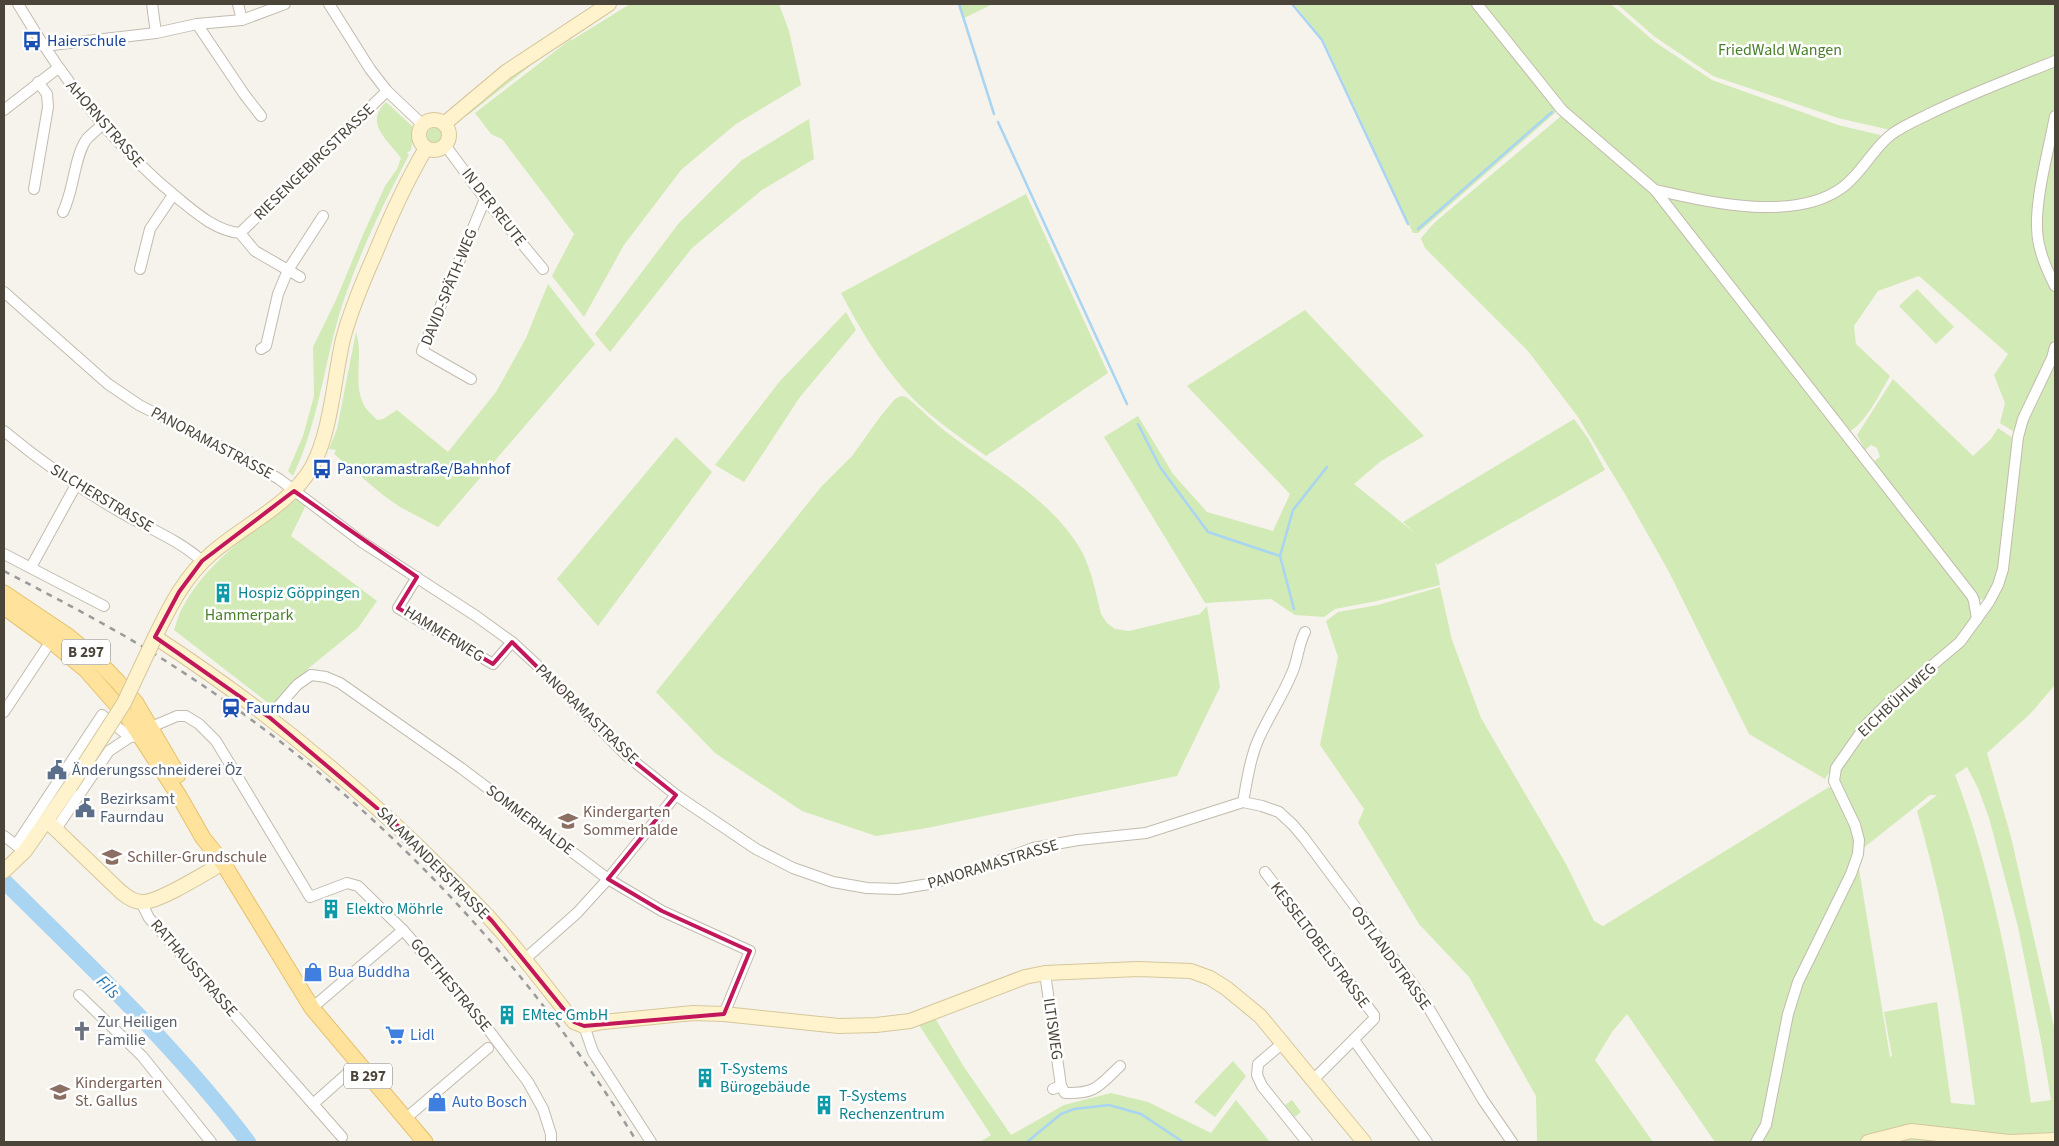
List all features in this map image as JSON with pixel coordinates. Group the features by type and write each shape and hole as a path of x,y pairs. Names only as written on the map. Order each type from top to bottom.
{"main road":[{"name":"B 297","path":"4,593 68,636 96,660 136,703 141,734"},
{"name":"B 297","path":"4,607 48,645 86,670 141,734 208,825 223,863 312,1008 425,1142"}],"street":[{"name":"AHORNSTRASSE","path":"18,4 58,68 130,156 195,212 219,227 230,232 240,233"},
{"path":"152,4 156,34"},
{"path":"238,4 242,20"},
{"path":"43,46 156,34 197,24 242,20 285,4"},
{"path":"329,4 370,69 387,91 423,125"},
{"path":"444,124 506,72 609,4"},
{"path":"1477,4 1562,110 1655,190 1972,596 1977,620"},
{"path":"197,24 261,116"},
{"path":"1655,190 1741,207 1788,205 1820,199 1835,192 1850,181 1891,135 1956,101 2055,61"},
{"path":"4,110 58,68"},
{"path":"34,189 48,108 47,94 38,82"},
{"name":"RIESENGEBIRGSTRASSE","path":"240,233 387,91"},
{"path":"2055,116 2038,209 2037,228 2040,250 2055,286"},
{"path":"434,120 444,124 447,127 449,136 445,145 436,150 426,148 420,141 419,136 423,125 434,120"},
{"path":"63,212 69,199 82,148 87,139 103,124"},
{"name":"IN DER REUTE","path":"445,145 485,199 543,269"},
{"path":"51,825 70,787 124,703 171,604 190,575 198,557 239,531 294,491 311,468 321,443 344,337 358,292 402,189 426,148"},
{"path":"140,269 150,229 173,195"},
{"name":"DAVID-SPÄTH-WEG","path":"471,379 422,351 485,199"},
{"path":"261,349 266,346 278,294 288,270 323,216"},
{"path":"240,233 255,251 300,277"},
{"name":"PANORAMASTRASSE","path":"4,292 108,384 139,405 279,479 362,542 476,616 512,642 540,667 626,755 676,795 756,849 793,868 833,882 867,888 898,889 929,884 958,876 1033,848 1078,840 1146,833 1243,802"},
{"name":"EICHBÜHLWEG","path":"1756,1142 1766,1124 1788,1014 1798,982 1851,874 1858,854 1859,840 1855,825 1834,781 1836,768 1866,725 1892,700 1956,646 1977,620 1998,585 2003,569 2018,437 2023,420 2052,358 2055,347"},
{"name":"SILCHERSTRASSE","path":"4,431 76,485 198,557"},
{"path":"31,567 76,485"},
{"path":"4,554 104,606"},
{"name":"HAMMERWEG","path":"417,577 398,608 493,664 512,642"},
{"path":"1243,802 1249,768 1259,739 1288,682 1305,632"},
{"name":"SALAMANDERSTRASSE","path":"156,637 269,717 404,831 492,921 525,959 574,1022 584,1026"},
{"path":"4,712 48,645"},
{"name":"SOMMERHALDE","path":"269,717 297,685 311,675 326,676 340,683 462,768 608,879 662,911 750,950 724,1014"},
{"path":"7,868 102,715 141,734"},
{"name":"GOETHESTRASSE","path":"141,734 177,716 186,716 199,724 216,741 310,897 347,883 358,886 403,930 481,1020 528,1082 543,1109 551,1134 551,1142"},
{"path":"20,848 51,825 86,785 109,751 141,734"},
{"path":"525,959 577,913 608,879 676,795"},
{"name":"OSTLANDSTRASSE","path":"1243,802 1279,812 1298,831 1421,995 1483,1100 1512,1142"},
{"name":"RATHAUSSTRASSE","path":"51,825 121,892 129,898 141,902 149,918 342,1137"},
{"path":"4,836 20,848"},
{"path":"141,902 150,901 223,863"},
{"name":"KESSELTOBELSTRASSE","path":"1265,872 1374,1015 1374,1019 1313,1080"},
{"path":"312,1008 403,930"},
{"path":"651,1142 593,1052 584,1026 603,1022 693,1013 724,1014 839,1026 900,1023 910,1021 1025,977 1044,973 1138,970 1191,971 1210,978 1241,1000 1260,1016 1284,1042 1364,1142"},
{"name":"ILTISWEG","path":"1044,973 1057,1088 1065,1093 1082,1094 1096,1089 1120,1066"},
{"path":"79,995 142,1056 206,1140"},
{"path":"1354,1040 1427,1142"},
{"path":"1284,1042 1258,1064 1257,1075 1262,1086 1308,1142"},
{"path":"405,1119 488,1048"},
{"path":"313,1104 358,1064"},
{"path":"1868,1142 1910,1132 2010,1142 2055,1140"}],"highlighted area":[{"path":"294,491 417,577 398,608 493,664 512,642 626,755 676,795 608,879 662,911 750,951 724,1014 584,1026 574,1022 492,921 404,831 269,717 155,637 179,592 202,561"}],"green space":[{"path":"630,4 779,4 789,31 801,85 736,124 681,170 624,245 584,317 552,276 574,234 502,139 491,134 475,113 571,39"},
{"path":"960,4 993,4 964,18"},
{"path":"1294,4 1473,4 1556,109 1555,113 1418,233 1413,233 1324,41"},
{"path":"1482,4 1611,4 1655,42 1712,80 1838,125 1880,135 1883,139 1850,177 1833,191 1807,199 1750,205 1669,190 1650,182 1563,106"},
{"name":"FriedWald Wangen","path":"1617,4 2055,4 2055,58 1890,130 1838,118 1713,76 1655,37"},
{"path":"531,62 530,66 468,115 467,112 479,100"},
{"path":"2055,65 2055,103 2040,185 2042,265 2055,292 2055,335 2050,353 2016,433 2000,423 2005,403 1994,375 2008,354 1919,276 1878,291 1854,326 1856,344 1890,376 1865,417 1853,430 1846,433 1668,200 1672,194 1708,204 1820,201 1863,172 1895,137 1964,101"},
{"path":"386,102 414,128 411,150 407,153 409,155 370,234 353,274 333,336 314,417 293,476 288,471 303,436 314,396 313,347 336,300 385,186 397,169 401,158 384,138 377,124 377,117"},
{"path":"1561,116 1653,193 1962,588 1974,609 1969,627 1844,749 1825,779 1749,734 1669,572 1625,494 1578,417 1528,351 1425,248 1421,238 1434,223"},
{"path":"809,119 814,159 762,190 692,248 610,352 595,334 679,223 742,160"},
{"path":"432,128 438,128 443,133 441,142 432,144 427,139 427,133"},
{"path":"2055,129 2055,280 2042,249 2041,204"},
{"path":"1026,194 1108,373 986,456 931,415 902,387 869,342 841,293"},
{"path":"548,284 595,344 438,527 400,507 383,495 334,454 336,450 329,449 337,429 356,332 359,350 359,387 366,409 377,420 383,419 397,410 448,452 496,392 526,338"},
{"path":"1917,289 1954,327 1936,344 1899,306"},
{"path":"1305,310 1424,436 1381,461 1354,484 1416,534 1403,522 1574,419 1588,438 1605,470 1437,565 1435,561 1440,585 1377,601 1335,609 1324,617 1295,615 1271,599 1205,603 1104,437 1138,416 1173,474 1207,512 1273,531 1290,494 1187,386"},
{"path":"846,312 856,330 800,397 744,482 715,465 780,381"},
{"path":"2055,366 2055,685 2030,714 1987,753 2011,837 2055,1031 2055,1136 1984,1135 1863,1140 1858,1142 1759,1142 1800,983 1858,863 1890,1057 1892,1056 1884,1012 1937,1002 1951,1103 1975,1105 1952,957 1917,811 1937,795 1930,795 1861,850 1838,775 1868,726 1928,674 1998,592 2021,441 2026,420 2049,370","holes":["1967,767 1978,788 1989,818 2018,927 2051,1100 2031,1103 2002,937 1981,855 1955,775"]},
{"path":"1893,379 1973,456 1991,439 1998,428 2014,439 1997,580 1986,600 1977,599 1876,469 1874,461 1880,457 1877,448 1871,445 1865,450 1857,435"},
{"path":"901,396 906,397 943,430 1022,487 1039,501 1070,533 1085,559 1101,614 1107,623 1115,629 1129,631 1200,614 1207,606 1220,687 1177,776 927,828 876,836 802,811 715,753 656,692 821,487 852,456 880,417 895,399"},
{"path":"676,437 712,472 598,626 557,579"},
{"name":"Hammerpark","path":"298,497 306,505 291,536 377,601 358,628 310,667 272,706 174,630 182,608 207,573 235,545"},
{"path":"1440,587 1452,640 1481,718 1566,864 1594,921 1603,926 1829,787 1836,792 1854,826 1856,852 1796,980 1763,1122 1752,1142 1715,1142 1627,1014 1612,1032 1595,1060 1653,1142 1537,1142 1536,1096 1469,977 1419,924 1358,823 1364,809 1320,745 1338,657 1326,621 1338,612 1378,605"},
{"path":"932,1013 964,1067 1011,1135 1064,1105 1111,1093 1148,1102 1211,1133 1236,1100 1270,1142 980,1142 991,1135 919,1025 900,1023"},
{"path":"1233,1061 1246,1076 1215,1117 1194,1102"},
{"path":"1292,1100 1301,1112 1295,1117 1285,1105"},
{"path":"1918,1138 1952,1142 1888,1142"}],"waterway":[{"path":"959,4 994,114"},
{"path":"1292,4 1322,40 1408,224"},
{"path":"1418,229 1552,112"},
{"path":"998,122 1127,404"},
{"path":"1138,424 1160,467 1208,532 1280,556 1294,609"},
{"path":"1280,556 1293,510 1327,467"},
{"name":"Fils","path":"4,881 100,975 162,1040 248,1142"},
{"path":"1027,1142 1061,1114 1074,1109 1109,1105 1141,1114 1183,1142"}],"railway":[{"path":"4,571 114,630 178,669 247,716 312,767 375,822 434,880 490,941 543,1005 592,1072 637,1142"}],"place":[{"name":"Haierschule","path":"32,41"},
{"name":"Panoramastraße/Bahnhof","path":"322,469"},
{"name":"Hospiz Göppingen","path":"223,593"},
{"name":"Faurndau","path":"231,708"},
{"name":"Änderungsschneiderei Öz","path":"57,770"},
{"name":"Bezirksamt Faurndau","path":"85,808"},
{"name":"Kindergarten Sommerhalde","path":"568,821"},
{"name":"Schiller-Grundschule","path":"112,857"},
{"name":"Elektro Möhrle","path":"331,909"},
{"name":"Bua Buddha","path":"313,972"},
{"name":"EMtec GmbH","path":"507,1015"},
{"name":"Zur Heiligen Familie","path":"82,1031"},
{"name":"Lidl","path":"395,1035"},
{"name":"T-Systems Bürogebäude","path":"705,1078"},
{"name":"Kindergarten St. Gallus","path":"60,1092"},
{"name":"Auto Bosch","path":"437,1102"},
{"name":"T-Systems Rechenzentrum","path":"824,1105"}]}
